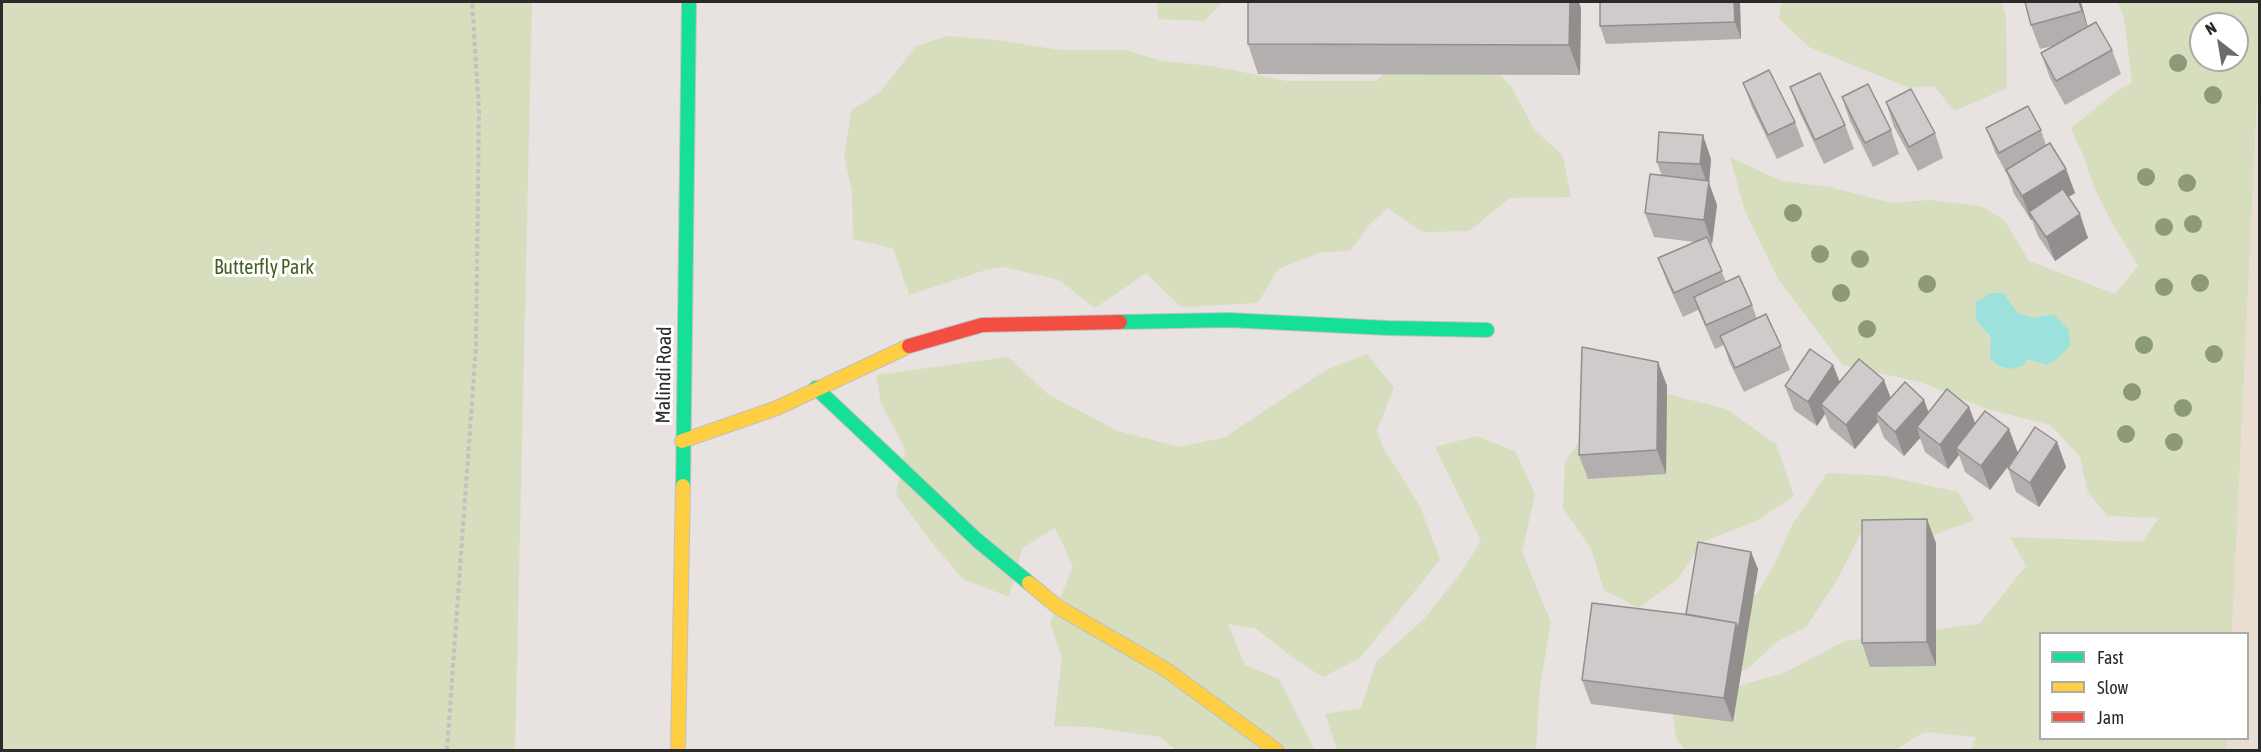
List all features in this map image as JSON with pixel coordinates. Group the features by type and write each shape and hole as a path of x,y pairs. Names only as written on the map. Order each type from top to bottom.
{"main road":[{"name":"Malindi Road","path":"678,750 687,262 689,2"},
{"path":"682,441 777,408 901,348 982,325 1228,320 1487,330"},
{"path":"816,388 977,540 1058,607 1165,669 1276,750"}],"path":[{"path":"447,750 476,346 479,111 472,2"}],"green space":[{"name":"Butterfly Park","path":"2,2 532,2 515,750 2,750"},
{"path":"1156,2 1223,2 1204,21 1159,19"},
{"path":"1781,2 2002,2 2006,17 2007,88 1954,111 1934,86 1909,88 1809,47 1779,19"},
{"path":"2118,2 2259,2 2259,60 2232,632 2039,632 2039,740 2227,740 2226,750 1971,750 1976,737 1924,732 1895,750 1686,750 1676,739 1672,705 1784,673 1845,641 1979,624 2026,566 2010,537 2142,542 2159,518 2108,516 2088,493 2080,456 2050,425 1984,408 1923,383 1843,365 1778,279 1745,211 1730,157 1781,181 1829,187 1892,203 1929,200 1981,206 2004,220 2029,261 2115,294 2138,266 2095,189 2071,128 2132,82 2124,18"},
{"path":"1420,28 1482,57 1511,86 1534,129 1563,156 1571,197 1510,198 1469,231 1422,232 1388,208 1370,224 1350,251 1322,252 1278,269 1258,303 1181,307 1146,273 1095,308 1059,280 1004,267 986,270 909,295 893,248 853,239 852,192 844,155 852,110 881,91 916,46 948,36 1005,41 1059,50 1125,50 1162,61 1212,66 1287,81 1377,81"},
{"path":"1367,354 1394,388 1377,430 1382,446 1421,508 1440,560 1360,658 1323,677 1296,660 1255,628 1228,624 1245,665 1279,679 1315,750 1176,750 1160,737 1091,727 1054,726 1062,657 1050,623 1073,566 1055,528 1022,548 1009,597 963,579 896,495 905,449 881,403 876,375 1008,357 1049,395 1118,431 1179,447 1225,437 1326,370"},
{"path":"1664,393 1726,409 1776,444 1794,496 1756,521 1704,541 1677,580 1638,608 1604,590 1591,549 1563,508 1565,462 1601,411"},
{"path":"1476,436 1515,451 1535,494 1522,552 1551,622 1540,686 1536,750 1337,750 1325,714 1361,708 1376,662 1425,618 1460,574 1481,541 1435,447"},
{"path":"1827,473 1885,476 1958,492 1974,520 1910,544 1866,523 1837,580 1806,627 1778,641 1746,670 1711,669 1698,623 1757,594 1776,561 1792,525"}],"sand":[{"path":"2259,59 2260,750 2226,750 2227,740 2249,740 2249,632 2232,632"}],"water":[{"path":"1991,293 2003,293 2018,313 2033,318 2054,314 2069,330 2070,346 2056,360 2047,365 2027,359 2023,366 2011,369 1999,366 1990,358 1991,337 1976,320 1976,302"}],"building":[{"path":"1248,2 1570,2 1569,45 1248,44"},
{"path":"1600,2 1734,2 1735,22 1600,26"},
{"path":"2025,2 2079,2 2082,11 2031,25"},
{"path":"2096,22 2112,50 2056,81 2041,53"},
{"path":"1769,70 1795,122 1768,135 1743,83"},
{"path":"1820,73 1845,125 1815,140 1790,87"},
{"path":"1868,84 1891,130 1865,143 1842,97"},
{"path":"1911,89 1935,133 1909,147 1886,102"},
{"path":"2028,106 2041,130 1999,153 1986,128"},
{"path":"1659,132 1703,135 1700,164 1657,162"},
{"path":"2050,143 2066,169 2022,196 2006,170"},
{"path":"1650,174 1709,181 1704,220 1645,213"},
{"path":"2063,189 2080,214 2046,237 2029,212"},
{"path":"1707,237 1722,271 1674,293 1658,258"},
{"path":"1739,276 1752,305 1706,325 1694,297"},
{"path":"1766,314 1781,346 1735,368 1720,336"},
{"path":"1582,347 1658,362 1657,450 1579,455"},
{"path":"1810,349 1833,365 1808,402 1785,386"},
{"path":"1859,359 1884,380 1846,425 1821,404"},
{"path":"1905,382 1924,400 1895,432 1876,414"},
{"path":"1947,389 1969,407 1940,445 1917,427"},
{"path":"1985,411 2009,429 1981,466 1956,448"},
{"path":"2035,427 2057,442 2030,483 2008,468"},
{"path":"1927,519 1927,642 1862,643 1862,520"},
{"path":"1698,542 1751,552 1738,630 1736,623 1686,614"},
{"path":"1592,603 1736,623 1724,698 1582,680"}],"traffic: fast":[{"path":"683,486 689,2"},
{"path":"1120,322 1228,320 1388,328 1487,330"},
{"path":"816,388 977,540 1029,583"}],"traffic: slow":[{"path":"682,441 777,408 909,346"},
{"path":"678,750 683,486"},
{"path":"1029,583 1058,607 1165,669 1276,750"}],"traffic: jam":[{"path":"909,346 982,325 1120,322"}]}
